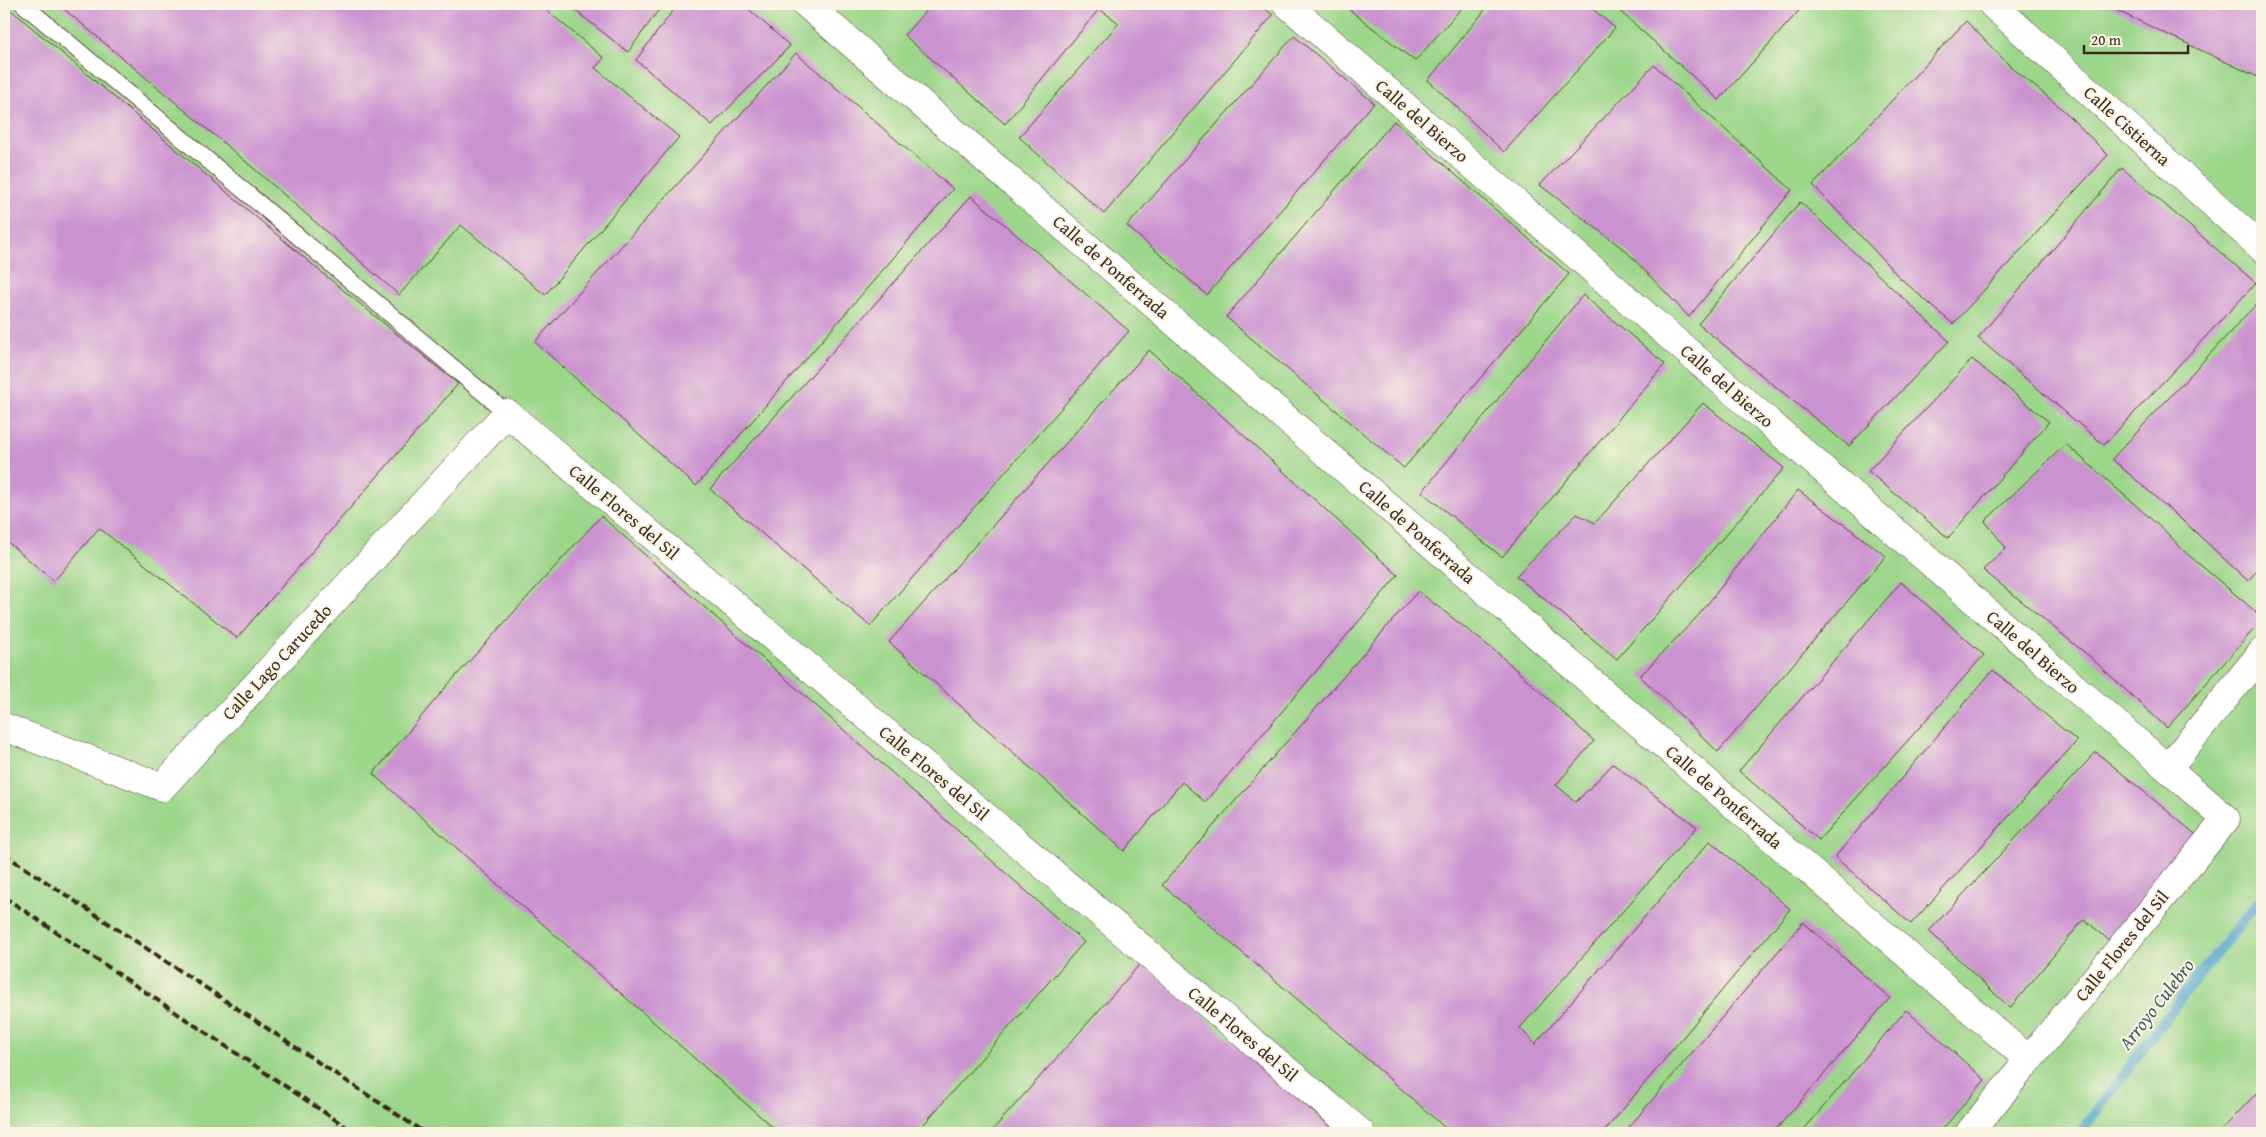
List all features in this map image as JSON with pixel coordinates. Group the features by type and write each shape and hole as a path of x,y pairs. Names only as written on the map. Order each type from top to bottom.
{"street":[{"name":"Calle de Ponferrada","path":"806,4 2029,1060"},
{"name":"Calle del Bierzo","path":"1287,4 2168,768"},
{"name":"Calle Cistierna","path":"1992,4 2262,248"},
{"name":"Calle Lago Carucedo","path":"4,727 162,787 507,413"},
{"name":"Calle Flores del Sil","path":"507,413 1361,1133"},
{"path":"2168,768 2262,652"},
{"name":"Calle Flores del Sil","path":"1969,1133 2226,819 2168,768"}],"lane":[{"path":"22,4 507,413"}],"green space":[{"path":"4,4 2262,4 2262,1133 4,1133"}],"building":[{"path":"4,4 320,271 458,384 237,638 99,528 54,581 4,539"},
{"path":"58,4 539,4 604,58 595,68 679,137 545,295 461,225 399,295 251,166"},
{"path":"567,4 663,4 628,52"},
{"path":"678,4 743,4 790,46 712,125 636,60"},
{"path":"932,4 1259,4 1273,15 1104,214 1019,137 1119,23 1099,9 1005,124 904,35"},
{"path":"1342,4 1465,4 1415,61"},
{"path":"1490,4 1587,4 1615,28 1504,152 1428,80"},
{"path":"1612,4 1805,4 1719,100"},
{"path":"2262,4 2262,79 2105,5"},
{"path":"1966,21 2010,66 2061,108 2108,155 1953,324 1900,278 1813,185"},
{"path":"1294,36 1374,103 1207,295 1127,226"},
{"path":"796,53 953,189 696,486 535,342"},
{"path":"1654,65 1792,190 1689,317 1627,252 1540,185"},
{"path":"1394,121 1569,274 1404,468 1226,317"},
{"path":"2122,168 2256,283 2104,445 1978,338"},
{"path":"971,196 1129,331 870,626 710,489"},
{"path":"1800,202 1949,341 1849,446 1698,324"},
{"path":"1583,295 1665,364 1502,557 1422,492"},
{"path":"2262,298 2262,564 2248,581 2112,459"},
{"path":"1149,350 1398,575 1205,802 1182,782 1124,851 889,642"},
{"path":"1972,359 2049,422 1948,538 1868,471"},
{"path":"1703,403 1784,468 1617,659 1516,576 1577,514 1595,523"},
{"path":"2066,444 2166,532 2185,552 2262,617 2262,620 2167,728 2089,656 1983,570 2006,548 1985,521"},
{"path":"1798,490 1886,556 1718,752 1640,676 1698,616"},
{"path":"601,516 1084,942 916,1133 779,1133 373,774 446,687"},
{"path":"1901,582 1984,655 1819,840 1739,771"},
{"path":"1418,591 1500,655 1594,741 1556,785 1576,802 1613,764 1697,827 1520,1028 1535,1044 1710,841 1790,909 1603,1133 1451,1133 1341,1036 1162,885"},
{"path":"1993,670 2077,741 1911,924 1835,857"},
{"path":"2096,752 2206,843 2119,949 2084,919 2010,1008 1929,931"},
{"path":"1803,922 1890,998 1773,1133 1624,1133"},
{"path":"1141,963 1338,1133 990,1133"},
{"path":"1906,1010 1985,1080 1939,1133 1801,1133"},
{"path":"2262,1087 2262,1133 2219,1133"}],"waterway":[{"name":"Arroyo Culebro","path":"2080,1133 2183,995 2262,897"}],"railway":[{"path":"4,854 425,1133"},
{"path":"4,897 355,1133"}]}
